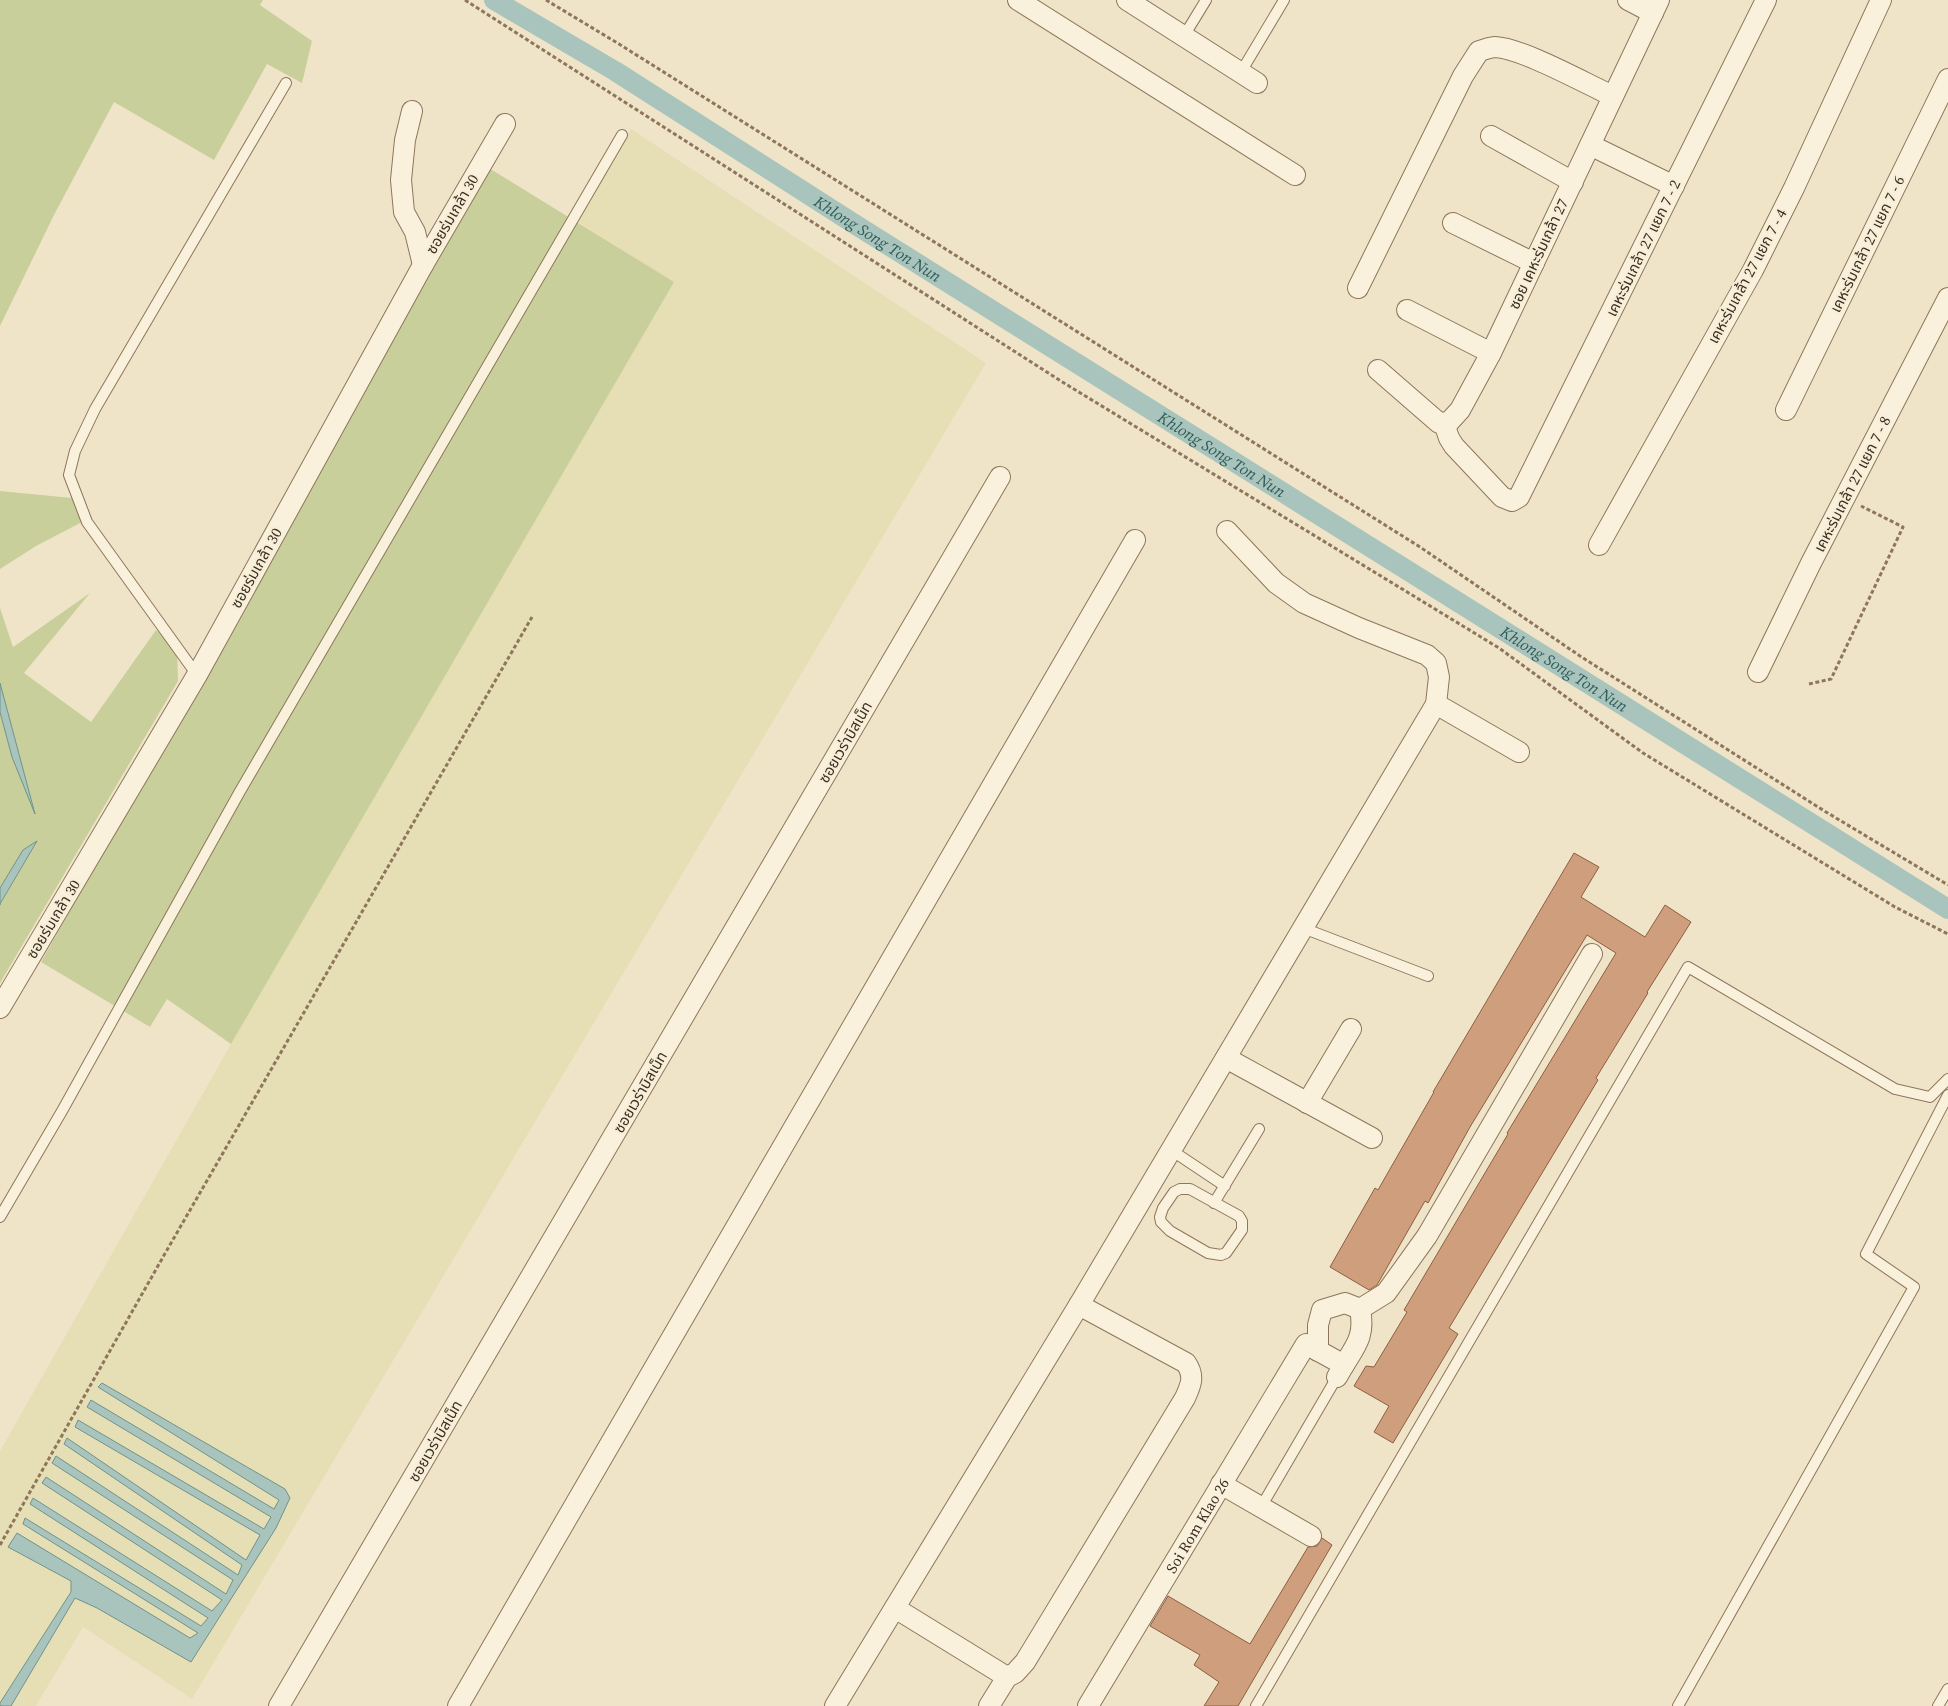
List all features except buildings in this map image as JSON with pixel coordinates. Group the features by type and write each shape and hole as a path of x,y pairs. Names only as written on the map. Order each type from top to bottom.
{"street":[{"path":"1018,0 1295,175"},
{"path":"1127,0 1249,78"},
{"path":"1628,0 1656,6"},
{"name":"เคหะร่มเกล้า 27 แยก 7 - 2","path":"1444,423 1454,446 1502,497 1512,501 1519,497 1766,0"},
{"name":"เคหะร่มเกล้า 27 แยก 7 - 4","path":"1599,545 1753,270 1794,188 1881,0"},
{"name":"ซอย เคหะร่มเกล้า 27","path":"1444,423 1449,422 1460,410 1491,353 1656,6"},
{"path":"1358,288 1463,76 1479,51 1494,47 1511,51 1613,96"},
{"name":"เคหะร่มเกล้า 27 แยก 7 - 6","path":"1786,410 1948,79"},
{"path":"412,111 405,140 401,180 404,212 415,232 423,265"},
{"name":"ซอยร่มเกล้า 30","path":"0,1008 197,675 423,265 504,124"},
{"path":"1491,136 1573,182"},
{"path":"1590,145 1674,186"},
{"path":"1453,223 1534,263"},
{"name":"เคหะร่มเกล้า 27 แยก 7 - 8","path":"1758,672 1844,498 1948,298"},
{"path":"1407,310 1491,353"},
{"path":"1378,370 1434,419 1439,423 1444,423"},
{"name":"ซอยเวร่าบิสเน็ท","path":"279,1706 1000,477"},
{"path":"836,1706 1079,1305 1436,704 1439,677 1436,663 1427,655 1359,628 1304,603 1276,583 1227,530"},
{"path":"458,1706 1135,540"},
{"path":"1436,704 1519,752"},
{"path":"1360,1309 1363,1323 1360,1339 1340,1371 1312,1348 1322,1310 1345,1304 1360,1309 1386,1294 1427,1236 1592,954"},
{"path":"1308,1103 1351,1029"},
{"path":"1226,1058 1372,1138"},
{"path":"989,1706 1007,1677 1015,1673 1025,1662 1185,1398 1192,1382 1191,1371 1186,1363 1079,1305"},
{"name":"Soi Rom Klao 26","path":"1088,1706 1221,1484 1312,1348"},
{"path":"1221,1484 1311,1536"},
{"path":"894,1608 1007,1677"}],"lane":[{"path":"1184,36 1206,0"},
{"path":"1249,78 1284,0"},
{"path":"197,675 87,522 69,475 76,451 95,409 286,83"},
{"path":"0,1217 62,1111 239,794 622,135"},
{"path":"1303,928 1428,976"},
{"path":"1256,1706 1688,967 1895,1089 1930,1097 1948,1079"},
{"path":"1678,1706 1914,1287 1866,1254 1948,1095"},
{"path":"1214,1203 1259,1129"},
{"path":"1171,1150 1225,1186"},
{"path":"1180,1189 1190,1189 1214,1203 1239,1216 1243,1224 1242,1230 1226,1252 1221,1255 1208,1253 1170,1231 1161,1222 1160,1217 1163,1208 1174,1192 1180,1189"},
{"path":"1261,1507 1340,1371"},
{"path":"1938,1706 1948,1689"}],"path":[{"path":"465,0 1064,383 1499,648 1642,754 1895,907 1948,934"},
{"path":"546,0 636,54 1420,547 1580,656 1826,812 1948,885"},
{"path":"1809,684 1831,679 1903,527 1844,498"},
{"path":"0,1545 172,1241 532,617"}],"shaded area":[{"path":"631,129 986,363 192,1699 83,1627 36,1706 11,1706 75,1598 97,1608 191,1661 290,1498 285,1489 102,1383 98,1387 279,1499 274,1509 87,1407 271,1517 264,1529 78,1421 75,1428 261,1535 246,1560 64,1444 242,1564 238,1575 56,1457 53,1463 233,1580 226,1594 46,1477 42,1483 223,1600 212,1611 33,1498 30,1504 208,1618 201,1626 25,1519 23,1524 198,1633 191,1638 8,1547 71,1581 71,1592 0,1703 0,1451 231,1044 671,281 578,222"}],"green space":[{"path":"0,0 263,0 260,5 312,41 302,83 267,64 214,160 114,102 54,215 0,326"},
{"path":"484,165 674,282 231,1044 167,999 150,1027 41,962 421,287"},
{"path":"0,491 72,498 84,521 36,546 0,569"},
{"path":"90,593 24,673 91,722 156,630 177,648 178,681 0,983 0,905 36,842 23,850 0,888 0,712 12,757 33,807 0,683 0,608 13,647"}],"water":[{"path":"0,683 35,814 12,757 0,712"},
{"path":"37,841 0,904 0,888 23,850"},
{"path":"102,1383 285,1489 290,1498 276,1528 191,1662 97,1608 75,1598 11,1706 0,1706 0,1703 71,1592 71,1581 8,1547 17,1533 190,1638 198,1633 23,1524 25,1518 201,1626 208,1618 30,1504 33,1498 212,1611 222,1600 42,1483 46,1477 226,1594 233,1580 52,1463 56,1456 238,1575 242,1565 64,1444 67,1438 246,1560 260,1535 75,1427 78,1420 264,1529 271,1517 87,1407 91,1400 274,1509 279,1500 98,1387"}],"waterway":[{"name":"Khlong Song Ton Nun","path":"494,0 615,71 856,225 1948,909"}]}
